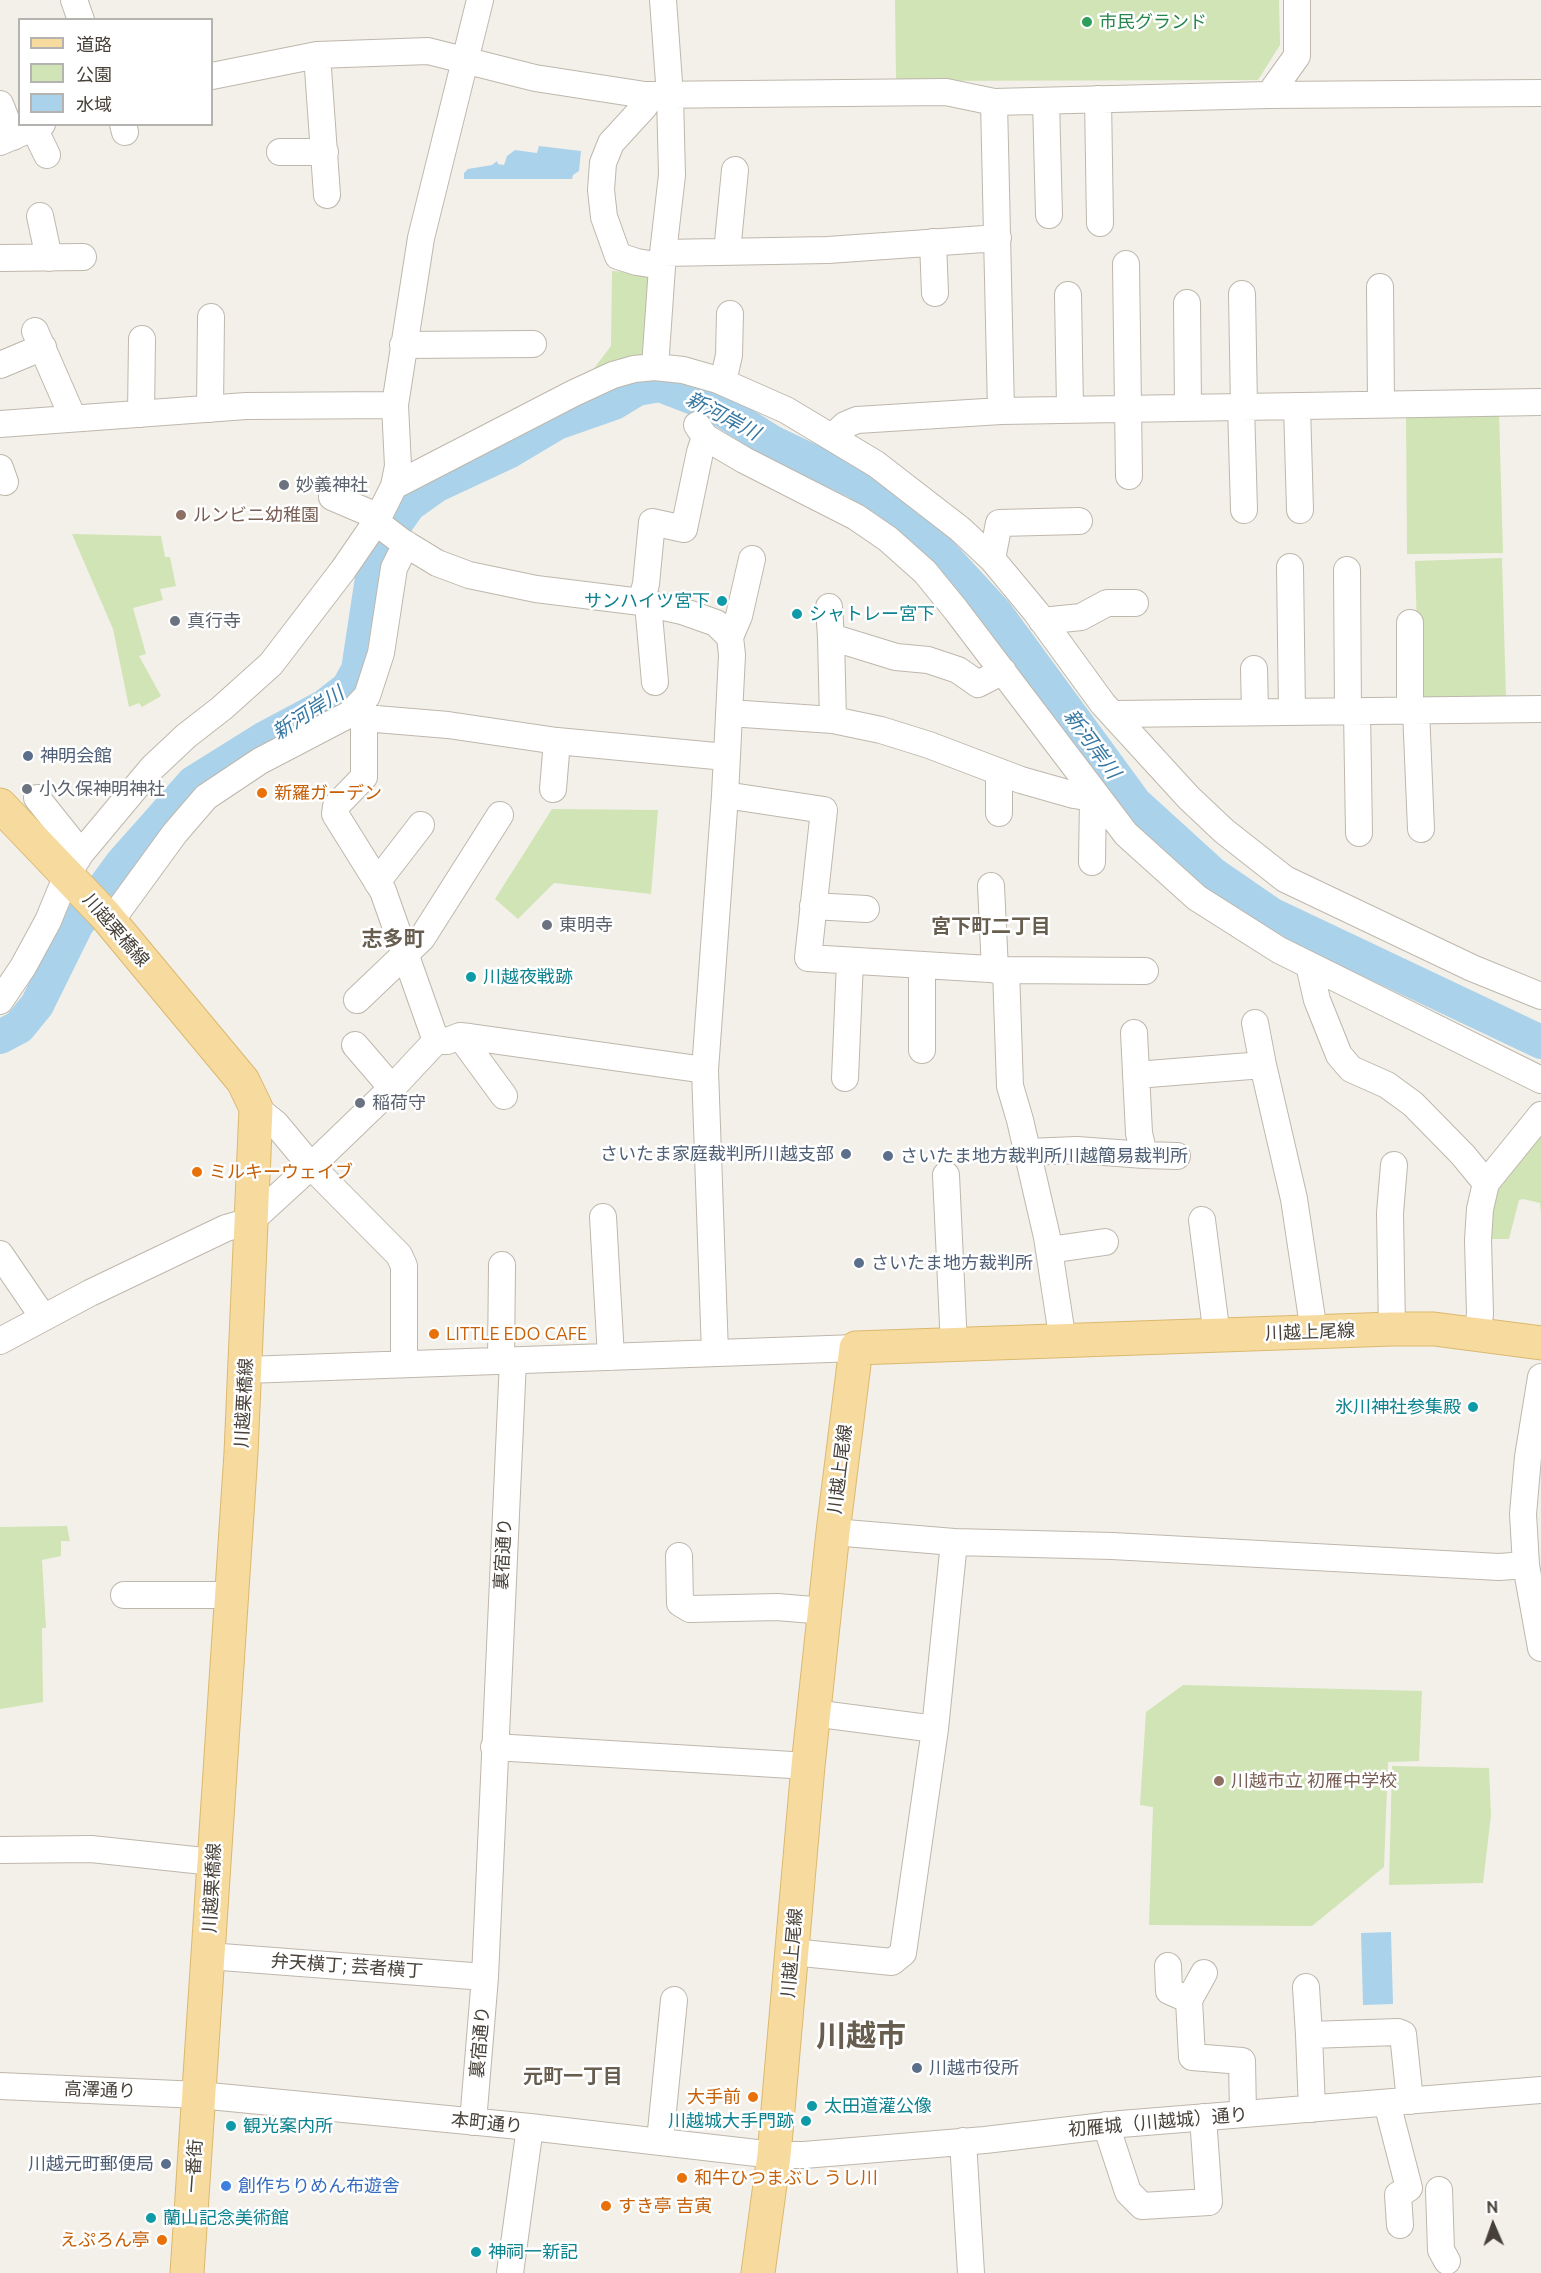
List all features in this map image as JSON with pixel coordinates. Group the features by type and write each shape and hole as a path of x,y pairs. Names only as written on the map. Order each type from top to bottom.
{"main road":[{"name":"川越栗橋線","path":"0,805 74,870 108,918 243,1081 256,1108 246,1370 199,2095"},
{"name":"川越上尾線","path":"758,2273 774,2155 813,1713 855,1348 1392,1329 1434,1329 1541,1343"},
{"name":"一番街","path":"187,2273 199,2095"}],"street":[{"path":"74,0 80,18"},
{"path":"436,1041 383,891 335,814 336,806 364,777 357,716 372,685 381,653 394,568 389,530 398,466 395,405 403,345 421,238 480,0"},
{"path":"655,367 662,259 672,175 661,96 663,0"},
{"path":"1269,95 1298,56 1297,0"},
{"path":"213,76 317,55 428,51 535,78 661,96 946,92 994,102 1269,95 1541,93"},
{"path":"317,55 327,195"},
{"path":"661,96 644,107 611,143 603,163 601,190 604,217 618,256 637,262 727,252 828,250 998,238"},
{"path":"1098,99 1100,223"},
{"path":"1046,101 1049,214"},
{"path":"994,102 1001,411"},
{"path":"0,104 22,133 47,155"},
{"path":"280,152 325,152"},
{"path":"727,252 735,170"},
{"path":"40,216 49,258"},
{"path":"933,242 935,292"},
{"path":"0,258 83,257"},
{"path":"1126,264 1129,476"},
{"path":"1380,287 1381,404"},
{"path":"1242,294 1244,510"},
{"path":"1068,295 1070,408"},
{"path":"1187,303 1188,406"},
{"path":"723,382 729,355 730,314"},
{"path":"210,409 211,318"},
{"path":"0,365 39,339 73,418"},
{"path":"141,414 142,339"},
{"path":"403,345 533,344"},
{"path":"394,486 594,384 634,369 655,367 682,370 723,382 786,410 876,464 906,485 960,529 992,559 1042,621 1103,704 1115,714 1189,798 1224,831 1285,879 1472,968 1541,996"},
{"path":"832,437 845,425 857,420 1001,411 1128,407 1541,402"},
{"path":"0,424 246,406 395,405"},
{"path":"1297,406 1300,510"},
{"path":"655,682 644,603 652,522 684,528 700,452 701,431 744,460 829,502 888,539 925,572 1003,671 1096,798 1126,834 1197,898 1279,950 1541,1080"},
{"path":"332,496 389,530 437,563 469,575 537,589 644,603 682,611 716,624 730,637"},
{"path":"992,559 999,523 1079,521"},
{"path":"3,988 48,921 74,870 152,768 271,664 343,570 389,530"},
{"path":"715,1353 705,1070 725,795 732,655 730,637 740,616 752,559"},
{"path":"1290,567 1292,711"},
{"path":"1347,570 1359,833"},
{"path":"1042,621 1081,617 1107,603 1135,603"},
{"path":"829,607 832,720"},
{"path":"1410,623 1421,829"},
{"path":"831,637 896,657 928,660 958,670 978,684 1003,671"},
{"path":"1254,669 1255,712"},
{"path":"1115,714 1541,709"},
{"path":"729,713 832,720 881,730 929,745 999,772 1074,795 1096,798"},
{"path":"108,918 206,797 260,761 357,716 448,725 557,741 726,757"},
{"path":"553,789 557,741"},
{"path":"999,772 999,813"},
{"path":"725,795 824,810 808,958 1001,970 1145,971"},
{"path":"37,798 74,870"},
{"path":"1092,862 1096,798"},
{"path":"357,1000 422,938 500,815"},
{"path":"377,882 421,825"},
{"path":"991,886 1001,970 1010,1086 1028,1152 1049,1250 1063,1342"},
{"path":"813,906 866,909"},
{"path":"845,1078 850,961"},
{"path":"1309,965 1317,1000 1339,1055 1351,1069 1387,1085 1413,1104 1463,1155 1486,1183"},
{"path":"922,966 922,1050"},
{"path":"1255,1023 1294,1199 1314,1332"},
{"path":"1134,1033 1139,1133 1144,1155"},
{"path":"0,1341 43,1317 226,1228 251,1221 392,1088 436,1041 447,1041 460,1036 705,1070"},
{"path":"460,1036 504,1096"},
{"path":"355,1045 392,1088"},
{"path":"1136,1075 1263,1065"},
{"path":"256,1108 276,1124 311,1166 399,1255 404,1266 404,1364"},
{"path":"1477,1334 1480,1314 1478,1240 1480,1209 1486,1183 1541,1115"},
{"path":"1028,1152 1077,1150 1177,1156"},
{"path":"1392,1329 1390,1213 1394,1165"},
{"path":"946,1174 954,1346"},
{"path":"603,1218 611,1357"},
{"path":"1202,1220 1217,1336"},
{"path":"1049,1250 1105,1242"},
{"path":"0,1254 43,1317"},
{"name":"裏宿通り","path":"473,2122 485,1977 494,1747 507,1361 502,1265"},
{"path":"246,1370 855,1348"},
{"path":"1541,1377 1523,1514 1531,1558 1541,1648"},
{"path":"833,1532 954,1542 1123,1547 1499,1567 1531,1558"},
{"path":"792,1952 892,1962 903,1953 935,1729 954,1542"},
{"path":"680,1556 680,1603 690,1609 777,1607 825,1611"},
{"path":"124,1595 232,1595"},
{"path":"813,1713 935,1729"},
{"path":"494,1747 808,1766"},
{"path":"0,1850 91,1849 213,1862"},
{"name":"弁天横丁; 芸者横丁","path":"208,1956 485,1977"},
{"path":"1168,1966 1169,1991 1189,2000"},
{"path":"1204,1973 1189,2000 1192,2057 1242,2061 1243,2114"},
{"path":"1306,1987 1312,2109"},
{"path":"660,2141 674,2000"},
{"path":"1309,2036 1398,2032 1403,2034 1399,2102 1409,2188"},
{"name":"高澤通り","path":"0,2086 199,2095"},
{"name":"初雁城（川越城）通り","path":"774,2155 804,2156 1106,2125 1541,2090"},
{"name":"本町通り","path":"199,2095 530,2127 774,2155"},
{"path":"1106,2125 1128,2192 1142,2206 1209,2202 1203,2118"},
{"path":"510,2273 530,2127"},
{"path":"963,2141 972,2273"},
{"path":"1400,2225 1398,2195 1409,2188 1451,2188 1441,2250 1447,2261"}],"green space":[{"name":"市民グランド","path":"895,0 1279,0 1280,45 1258,80 896,81"},
{"path":"612,271 650,273 644,352 638,360 592,371 611,346"},
{"path":"1499,412 1503,553 1407,554 1406,413"},
{"path":"72,534 161,536 165,557 170,557 176,586 160,589 163,600 133,608 146,654 139,656 161,696 142,707 139,703 129,707 113,629"},
{"path":"1502,558 1506,699 1419,701 1415,561"},
{"path":"552,809 658,810 651,894 554,883 518,919 495,899"},
{"path":"1541,1132 1541,1213 1540,1203 1519,1200 1509,1239 1488,1239 1489,1198"},
{"path":"67,1526 70,1541 61,1541 61,1556 42,1560 46,1628 42,1628 43,1702 0,1709 0,1527"},
{"path":"1183,1685 1422,1691 1419,1761 1388,1762 1384,1867 1312,1926 1149,1925 1153,1807 1140,1805 1146,1712"},
{"path":"1392,1766 1489,1768 1491,1815 1483,1883 1389,1885"}],"water":[{"path":"539,146 581,151 579,171 573,175 572,179 464,179 464,173 468,169 492,165 497,161 498,164 504,165 507,156 515,150 537,153"},
{"path":"1391,1932 1393,2004 1363,2005 1361,1933"}],"waterway":[{"name":"新河岸川","path":"0,1037 19,1027 37,1005 77,924 123,862 193,783 265,738 325,706 348,688 358,670 372,578 379,551 409,505 437,485 510,451 557,423 614,403 637,389 660,385 715,406 772,442 858,483 915,525 996,613 1135,803 1213,874 1271,914 1541,1042"}],"place":[{"name":"市民グランド","path":"1087,22"},
{"name":"妙義神社","path":"284,485"},
{"name":"ルンビニ幼稚園","path":"181,515"},
{"name":"サンハイツ宮下","path":"722,601"},
{"name":"シャトレー宮下","path":"797,614"},
{"name":"真行寺","path":"175,621"},
{"name":"神明会館","path":"28,756"},
{"name":"小久保神明神社","path":"27,789"},
{"name":"新羅ガーデン","path":"262,793"},
{"name":"東明寺","path":"547,925"},
{"name":"川越夜戦跡","path":"471,977"},
{"name":"稲荷守","path":"360,1103"},
{"name":"さいたま家庭裁判所川越支部","path":"846,1154"},
{"name":"さいたま地方裁判所川越簡易裁判所","path":"888,1156"},
{"name":"ミルキーウェイブ","path":"197,1172"},
{"name":"さいたま地方裁判所","path":"859,1263"},
{"name":"LITTLE EDO CAFE","path":"434,1334"},
{"name":"氷川神社参集殿","path":"1473,1407"},
{"name":"川越市立 初雁中学校","path":"1219,1781"},
{"name":"川越市役所","path":"917,2068"},
{"name":"大手前","path":"753,2097"},
{"name":"太田道灌公像","path":"812,2106"},
{"name":"川越城大手門跡","path":"806,2121"},
{"name":"観光案内所","path":"231,2126"},
{"name":"川越元町郵便局","path":"166,2164"},
{"name":"和牛ひつまぶし うし川","path":"682,2178"},
{"name":"創作ちりめん布遊舎","path":"226,2186"},
{"name":"すき亭 吉寅","path":"606,2206"},
{"name":"蘭山記念美術館","path":"151,2218"},
{"name":"えぷろん亭","path":"162,2240"},
{"name":"神祠一新記","path":"476,2252"}],"district":[{"name":"宮下町二丁目","path":"991,926"},
{"name":"志多町","path":"393,939"},
{"name":"川越市","path":"861,2036"},
{"name":"元町一丁目","path":"573,2076"}]}
